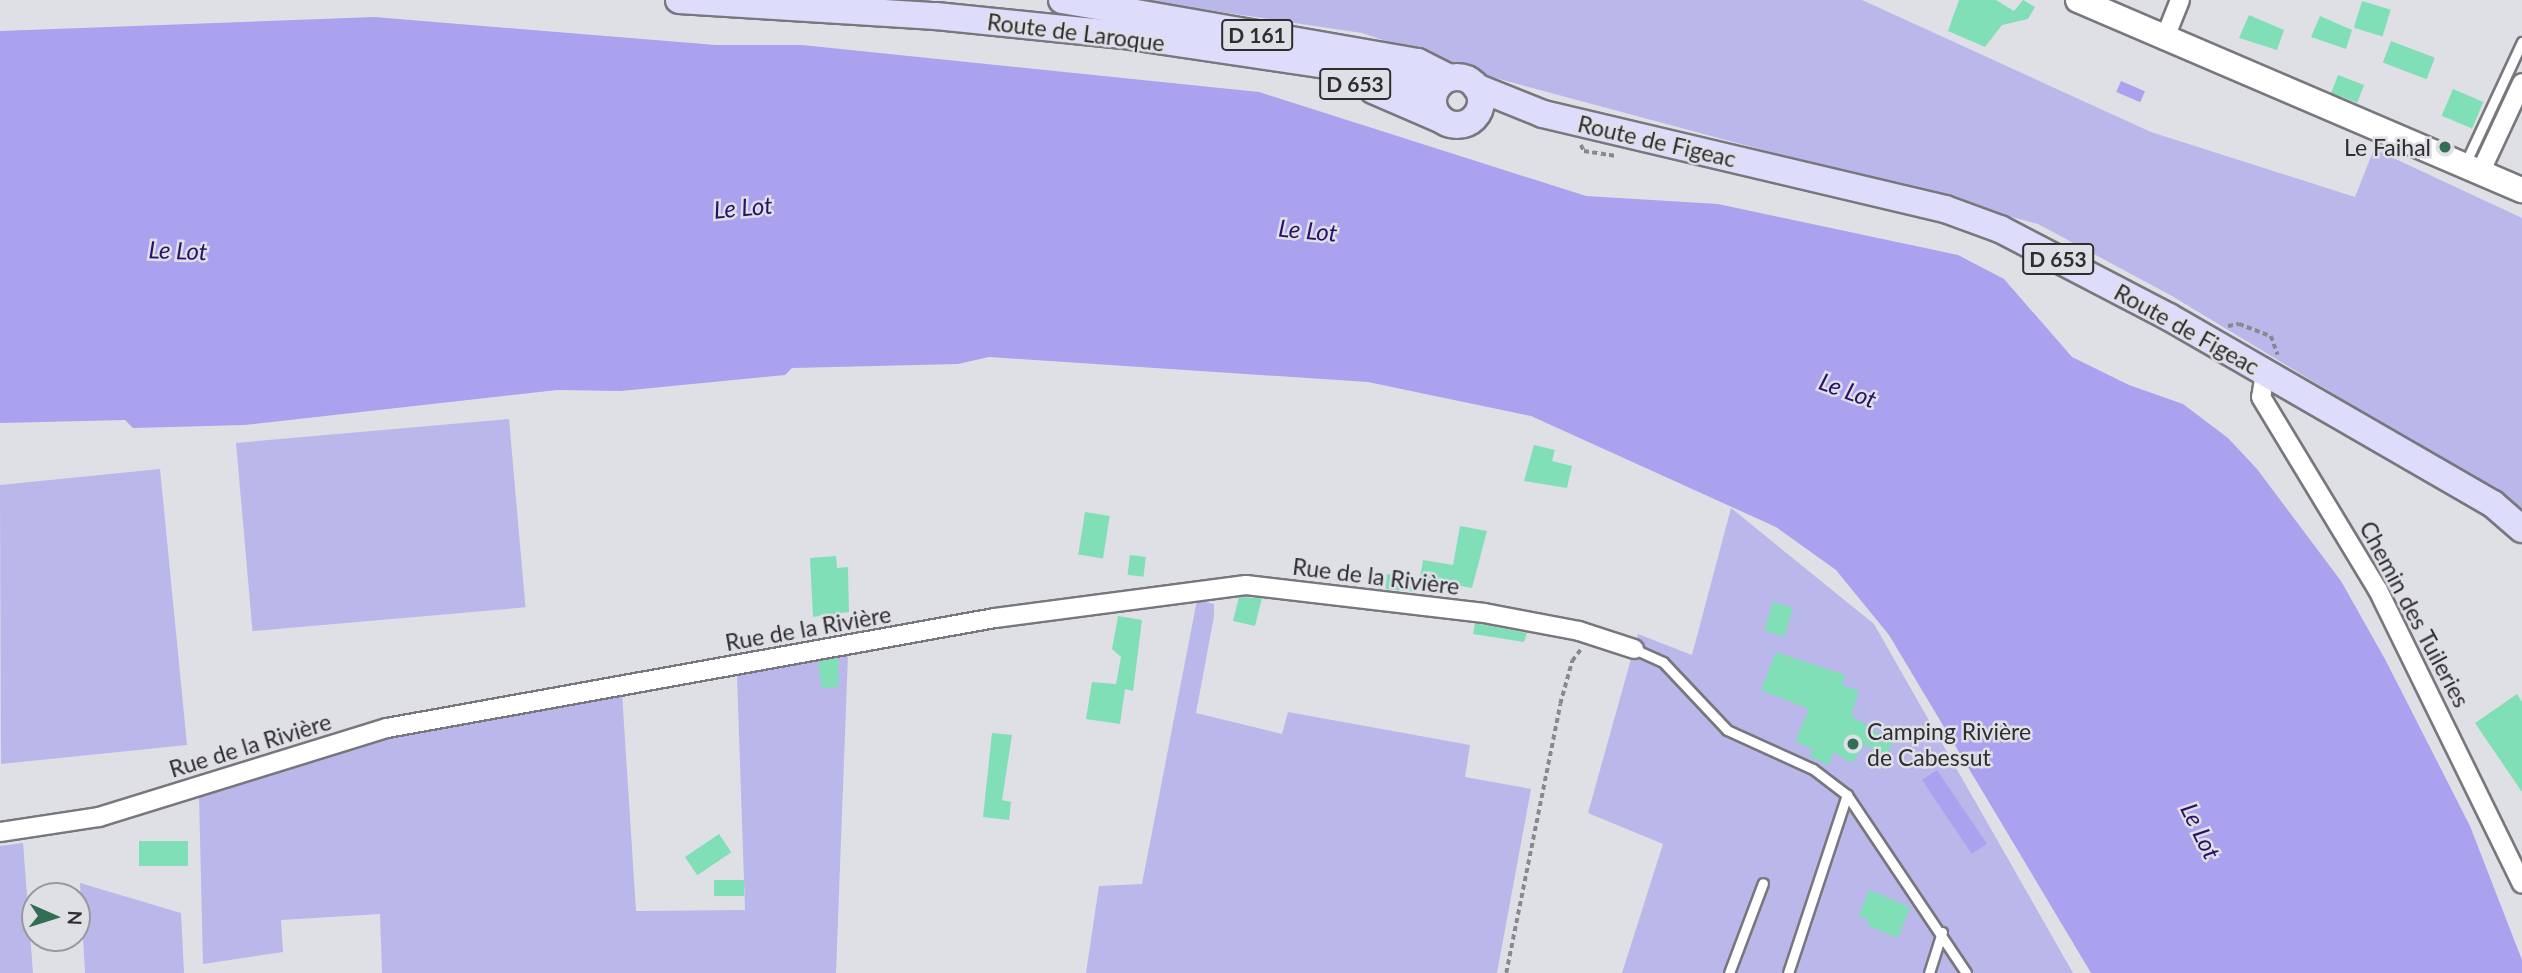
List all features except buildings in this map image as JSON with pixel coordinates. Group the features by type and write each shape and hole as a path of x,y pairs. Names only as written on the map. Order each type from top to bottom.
{"main road":[{"name":"Route de Laroque","path":"679,0 936,16 1123,35 1264,59 1353,69 1442,84"},
{"name":"D 161","path":"1062,0 1418,62 1442,84"},
{"name":"Route de Laroque","path":"1264,59 1359,85 1442,120"},
{"path":"1464,78 1476,87 1481,101 1477,115 1464,124 1442,120 1433,106 1442,84 1464,78"},
{"name":"Route de Figeac","path":"1476,87 1543,114 1945,209 2000,229 2169,317 2493,504 2522,529"},
{"name":"Route de Figeac","path":"1477,115 1543,114"}],"street":[{"path":"2078,0 2164,40 2522,190"},
{"path":"2164,40 2180,0"},
{"path":"2472,169 2516,107 2522,83"},
{"name":"Chemin des Tuileries","path":"2265,373 2261,397 2378,590 2522,884"},
{"name":"Rue de la Rivière","path":"0,832 99,817 387,728 995,618 1245,585 1482,613 1592,635 1634,649"}],"lane":[{"path":"2472,169 2522,42"},
{"path":"1634,649 1663,662 1727,730 1813,769 1847,794 1942,932 1966,973"},
{"path":"1788,973 1847,794"},
{"path":"1729,973 1763,883"},
{"path":"1929,973 1942,932"}],"path":[{"path":"1506,973 1560,704 1572,662 1592,635"}],"shaded area":[{"path":"1141,0 1862,0 2151,132 2355,197 2374,149 2522,218 2522,508 2172,296 2038,224 1488,76 1362,33"},
{"path":"509,419 525,607 253,631 236,443"},
{"path":"160,469 187,745 1,764 0,485"},
{"path":"1731,508 1874,624 2073,973 1622,973 1663,844 1588,813 1638,634 1692,655"},
{"path":"1197,600 1214,604 1214,616 1196,713 1282,734 1288,712 1470,745 1465,777 1531,789 1497,973 1086,973 1099,886 1142,884"},
{"path":"848,654 836,973 382,973 380,914 281,920 283,952 203,964 199,795 404,735 622,693 636,911 745,910 737,675"},
{"path":"23,843 26,882 21,882 21,952 31,952 33,973 0,973 0,846"},
{"path":"91,886 181,913 184,973 85,973 84,952 91,952"}],"water":[{"name":"Le Lot","path":"374,17 716,45 802,45 1259,92 1586,196 1718,204 1958,255 2004,279 2072,357 2129,385 2183,404 2228,438 2257,469 2341,581 2386,661 2470,826 2522,960 2522,973 2091,973 1889,635 1836,570 1776,527 1531,416 1368,382 989,357 958,364 792,368 785,375 621,391 557,390 244,425 133,428 125,420 0,423 0,31"},
{"path":"2121,81 2145,91 2140,102 2116,92"},
{"path":"1937,770 1987,844 1972,854 1922,780"}],"place":[{"name":"Le Faihal","path":"2445,147"},
{"name":"Camping Rivière de Cabessut","path":"1853,744"}]}
